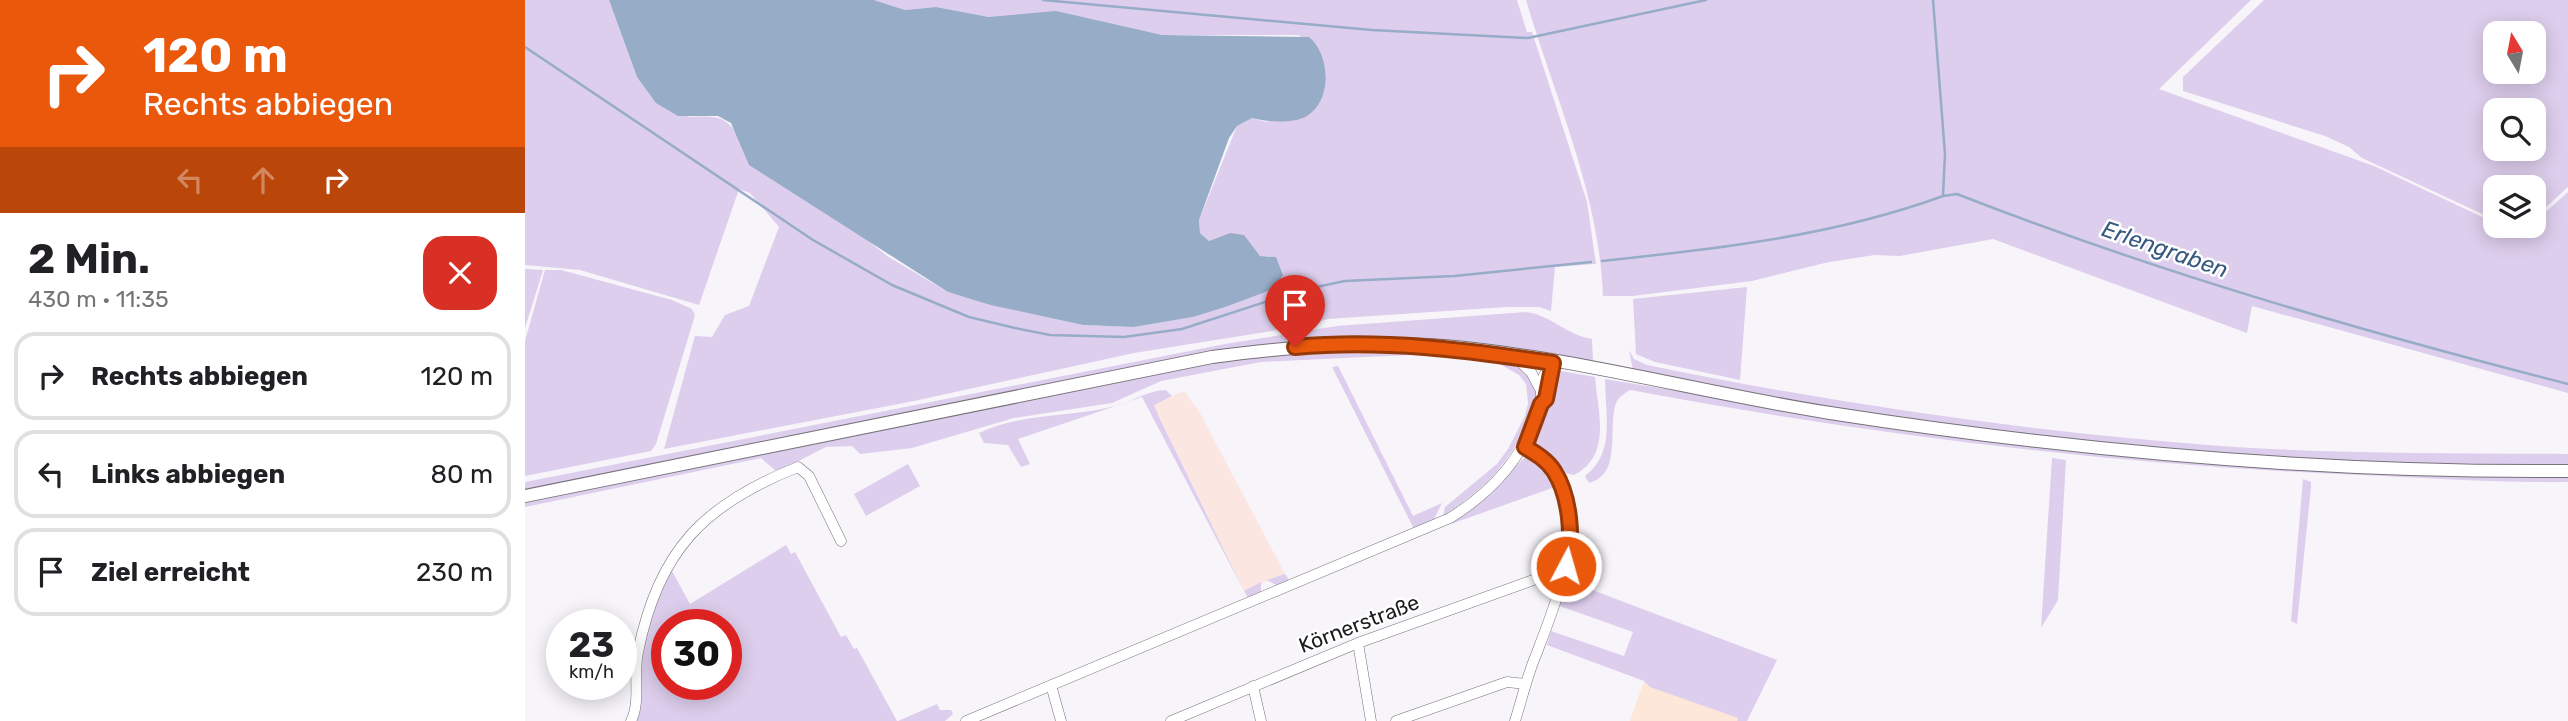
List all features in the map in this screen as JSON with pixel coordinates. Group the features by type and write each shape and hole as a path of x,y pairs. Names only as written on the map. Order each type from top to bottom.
{"main road":[{"path":"525,496 1212,357 1321,344 1445,346 1830,413 2111,450 2312,464 2568,471"}],"street":[{"path":"1515,357 1531,372 1540,389"},
{"path":"966,721 1444,522 1481,497 1525,447 1541,404 1540,389 1545,370 1553,363"},
{"path":"1541,404 1546,399 1553,363"},
{"path":"1515,721 1563,576 1571,540 1560,485 1548,464 1525,447"},
{"path":"631,721 638,651 655,597 674,555 703,519 752,487 798,467 809,476 841,541"},
{"name":"Körnerstraße","path":"1171,721 1358,643 1536,579 1552,574 1563,576"},
{"path":"1358,643 1371,721"},
{"path":"1395,721 1507,682 1526,684"},
{"path":"1051,685 1061,721"},
{"path":"1253,686 1261,721"}],"shaded area":[{"path":"525,0 609,0 637,77 689,117 718,118 729,124 738,136 887,256 948,292 990,305 1083,325 1134,327 1193,317 1271,256 1260,256 1230,233 1209,241 1200,233 1199,220 1237,126 1252,118 1266,122 1316,105 1325,74 1316,51 1299,35 1162,35 1079,18 989,17 936,7 905,10 874,0 1517,0 1527,32 1532,32 1587,202 1596,264 1555,267 1551,311 1539,307 1506,307 1328,319 1291,328 1134,353 914,401 664,449 695,336 712,337 725,315 749,306 779,227 750,193 739,189 699,305 580,270 525,265"},
{"path":"1526,0 2251,0 2159,89 2374,166 2483,217 2483,238 2546,238 2546,212 2568,192 2568,393 2252,306 2247,333 1993,239 1900,256 1875,255 1829,262 1752,281 1633,296 1603,296 1593,220 1574,146"},
{"path":"2264,0 2568,0 2568,187 2546,207 2546,175 2483,175 2483,214 2362,158 2349,147 2325,136 2183,91 2183,77"},
{"path":"525,269 543,270 525,328"},
{"path":"545,270 561,270 672,300 692,309 695,315 656,444 651,451 525,476 525,341"},
{"path":"1747,287 1740,380 1655,362 1636,354 1633,299"},
{"path":"1526,312 1543,317 1574,334 1592,339 1593,361 1489,346 1337,339 1293,341 1173,359 525,490 525,482 1225,344 1337,326"},
{"path":"1368,348 1447,351 1486,356 1522,369 1533,378 1536,392 1534,407 1508,457 1490,479 1468,499 1443,516 1445,507 1497,464 1525,416 1528,403 1526,384 1519,375 1498,363 1431,354 1261,362 1161,381 1112,403 1014,418 912,448 860,454 852,446 826,447 777,472 761,458 525,507 525,499 1219,359"},
{"path":"1629,350 1634,359 1647,365 1793,393 1939,416 2086,434 2276,449 2568,454 2568,464 2287,458 2006,434 1820,407 1633,370"},
{"path":"1338,366 1413,516 1442,503 1432,523 1278,586 1267,580 1285,574 1289,580 1414,529 1332,367"},
{"path":"1561,371 1595,377 1600,419 1598,445 1586,467 1574,475 1560,472 1535,443 1555,374"},
{"path":"1605,379 1762,405 2020,441 2568,475 2568,482 2490,481 2269,470 2086,456 1811,421 1630,390 1618,399 1614,411 1612,447 1607,470 1600,478 1589,483 1585,476 1595,467 1601,456 1607,432"},
{"path":"1160,390 1166,390 1172,396 1154,405 1244,591 1142,397 1127,402"},
{"path":"1184,391 1200,413 1285,574 1244,591 1153,404"},
{"path":"1117,405 1018,439 1030,464 1021,467 1008,445 984,443 979,433 1030,418"},
{"path":"1525,457 1543,465 1555,487 1451,524 1488,495"},
{"path":"2052,458 2066,460 2058,600 2041,628"},
{"path":"908,464 920,486 866,516 854,494"},
{"path":"2303,479 2311,482 2311,487 2297,624 2291,621"},
{"path":"786,545 791,554 795,552 841,637 846,635 854,649 857,648 897,721 626,721 632,713 633,700 637,700 640,626 666,560 690,604"},
{"path":"1566,580 1777,660 1747,721 1737,721 1738,718 1650,687 1644,681 1547,645 1551,631 1624,656 1633,632 1557,605"},
{"path":"1261,582 1261,592 1248,598 1244,591"},
{"path":"1644,681 1651,687 1738,718 1737,721 1630,721"},
{"path":"937,704 940,710 951,710 953,714 945,721 898,721"}],"water":[{"path":"609,0 874,0 905,10 936,7 989,17 1056,11 1162,35 1309,37 1321,54 1326,77 1325,88 1315,109 1301,119 1280,122 1252,118 1237,126 1229,138 1199,220 1200,233 1209,241 1230,233 1244,235 1260,256 1276,257 1283,275 1273,289 1225,307 1193,317 1134,327 1083,325 990,305 948,292 749,165 731,123 718,116 678,116 656,103 637,77"}],"waterway":[{"path":"1043,0 1372,30 1528,38 1706,0"},
{"name":"Erlengraben","path":"1933,0 1945,154 1943,196 1957,194 2107,249 2336,321 2568,384"},
{"path":"525,47 813,240 892,285 969,317 1015,328 1050,335 1124,337 1182,329 1302,290 1345,281 1454,276 1591,262"},
{"path":"1602,261 1731,246 1817,231 1902,210 1943,196"}],"route":[{"path":"1295,347 1321,344 1445,346 1553,363 1546,399 1541,404 1525,447 1548,464 1560,485 1571,540 1566,566"}]}
